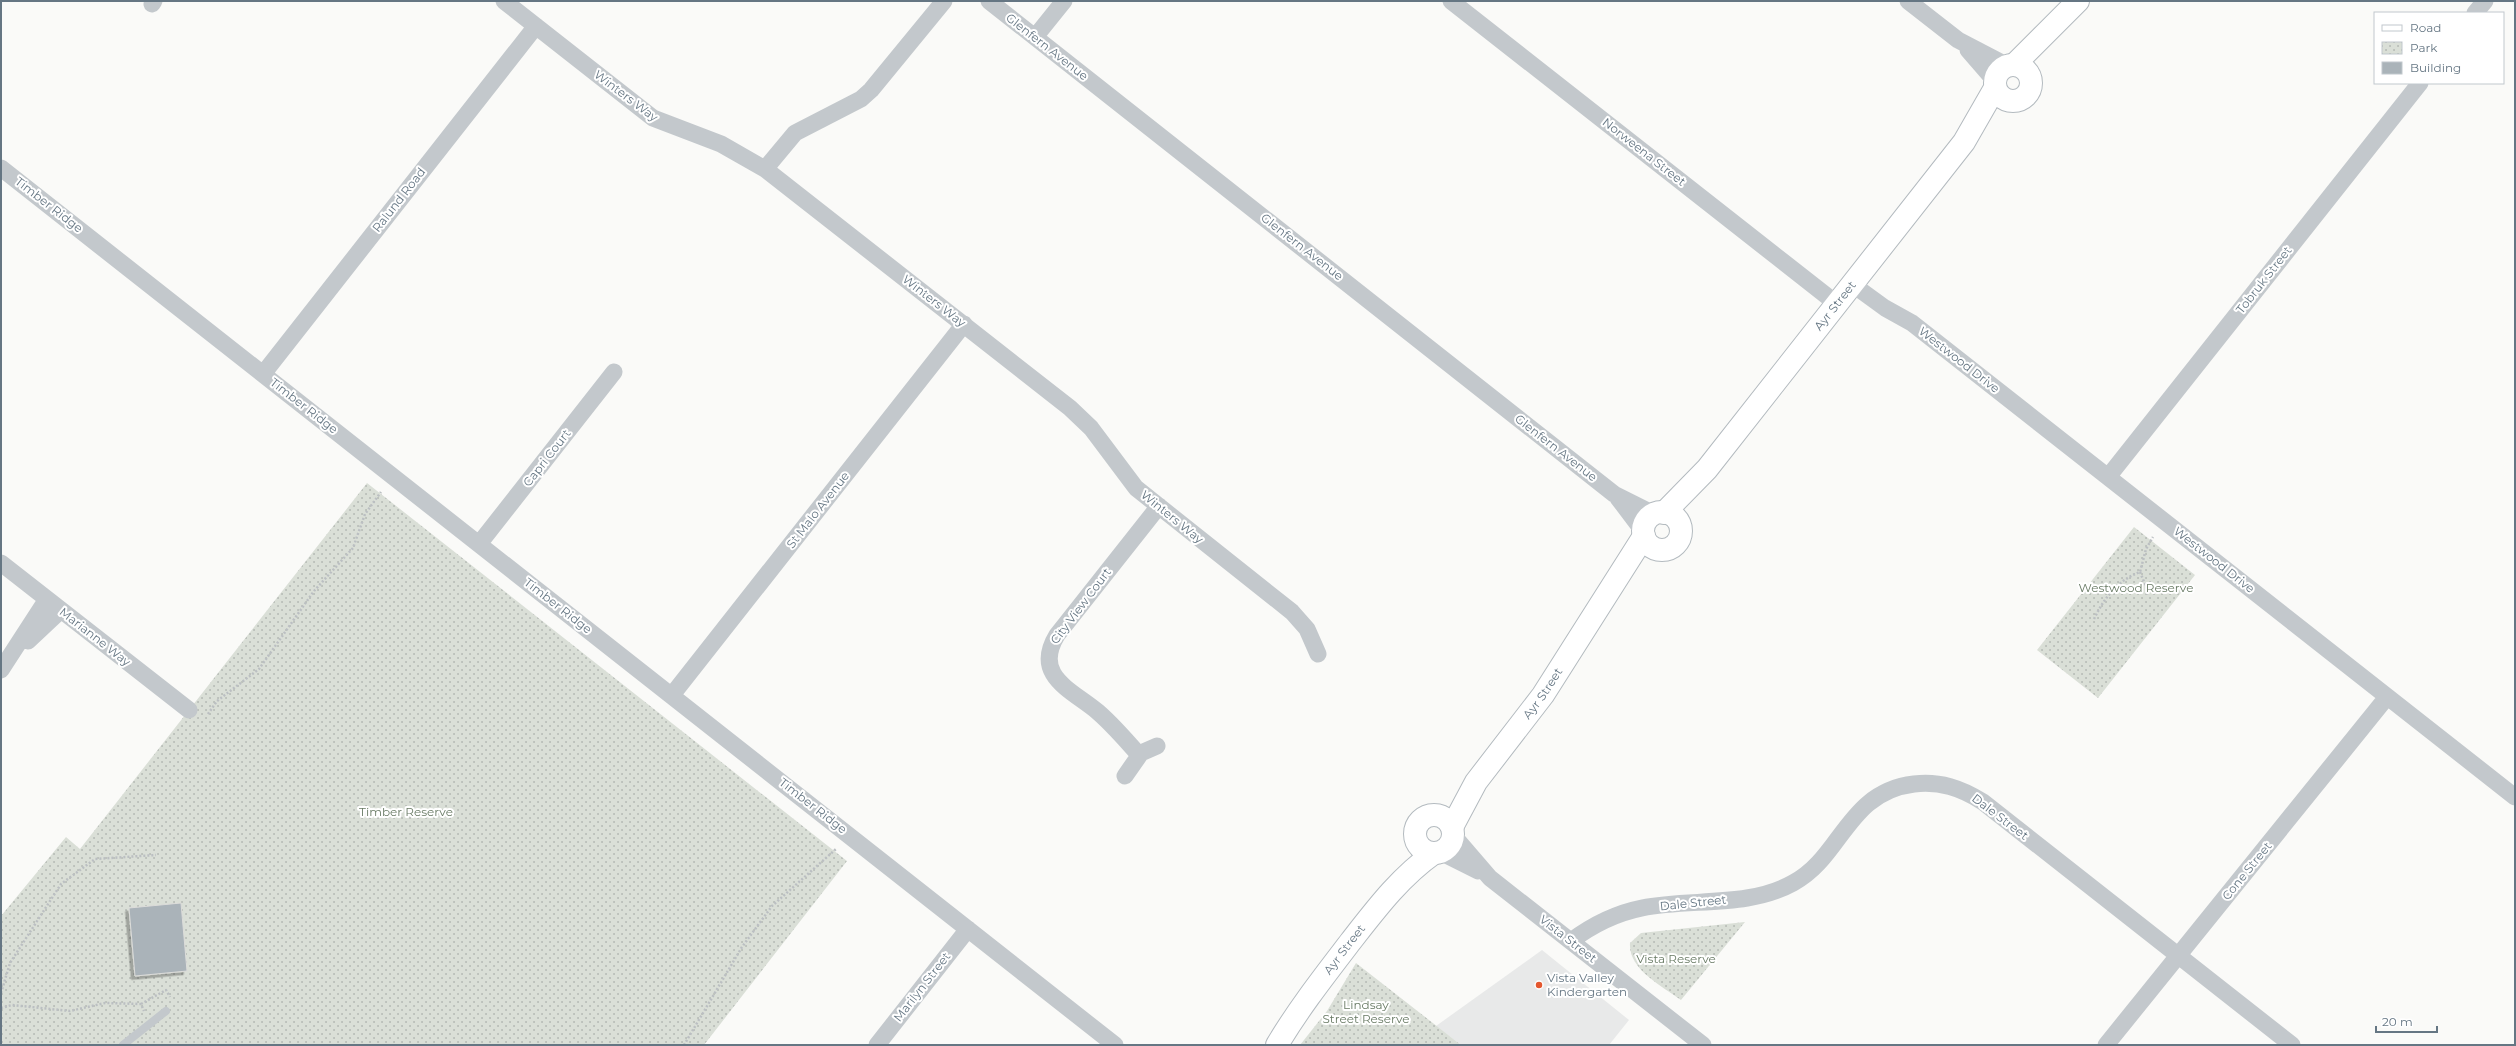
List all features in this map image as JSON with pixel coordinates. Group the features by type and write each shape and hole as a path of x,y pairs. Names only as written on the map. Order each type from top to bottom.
{"street":[{"name":"Winters Way","path":"504,1 653,118 721,144 765,169 964,324 1082,419 1126,476 1159,506 1292,612 1307,629 1318,654"},
{"path":"765,169 795,133 861,99 871,90 944,1"},
{"name":"Glenfern Avenue","path":"989,1 1651,523"},
{"path":"1035,37 1064,1"},
{"name":"Norweena Street","path":"1451,1 1836,304"},
{"path":"1908,1 2003,75"},
{"name":"Ayr Street","path":"1447,826 1476,782 1543,695 1651,523 1707,469 1964,142 2003,75 2061,20 2078,1"},
{"path":"2476,12 2485,1"},
{"name":"Ayr Street","path":"2031,79 2061,20"},
{"name":"Ralund Road","path":"262,374 536,26"},
{"path":"2025,69 2031,79 2029,91 2021,99 2016,101 2001,97 2003,75 2025,69"},
{"name":"Tobruk Street","path":"2108,477 2419,84"},
{"name":"Ayr Street","path":"1964,142 2016,101"},
{"name":"Timber Ridge","path":"1,168 1115,1045"},
{"name":"Westwood Drive","path":"1856,279 1892,300 1912,323 2515,797"},
{"name":"St Malo Avenue","path":"672,695 964,324"},
{"name":"Capri Court","path":"479,544 614,372"},
{"name":"Ayr Street","path":"1681,534 1686,515 1707,469"},
{"name":"City View Court","path":"1139,755 1106,720 1061,683 1054,675 1048,658 1051,645 1057,635 1159,506"},
{"path":"1675,518 1681,528 1681,534 1676,545 1666,550 1650,546 1651,523 1675,518"},
{"name":"Ayr Street","path":"1604,600 1637,568 1666,550"},
{"name":"Marianne Way","path":"1,563 189,710"},
{"path":"6,664 47,599"},
{"path":"6,664 61,610"},
{"name":"Cone Street","path":"2106,1045 2388,697"},
{"path":"1125,776 1139,755 1157,746"},
{"name":"Dale Street","path":"1571,941 1610,919 1643,908 1750,897 1780,889 1794,883 1813,868 1852,820 1875,798 1897,787 1927,783 1958,788 1983,802 2292,1045"},
{"path":"1424,819 1447,826 1449,846 1437,853 1423,849 1416,840 1416,828 1424,819"},
{"name":"Vista Street","path":"1447,826 1490,878 1703,1045"},
{"name":"Ayr Street","path":"1389,894 1416,840"},
{"name":"Ayr Street","path":"1262,1045 1301,1005 1389,894 1419,864 1437,853"},
{"name":"Vista Street","path":"1437,853 1490,878"},
{"name":"Marilyn Street","path":"877,1045 968,929"},
{"name":"Ayr Street","path":"1277,1045 1301,1005"}],"lane":[{"path":"123,1045 166,1012"}],"path":[{"path":"207,716 217,701 259,669 314,591 352,548 365,514 381,492"},
{"path":"2147,595 2147,589 2140,572 2146,549 2153,537"},
{"path":"2094,619 2116,585 2125,578 2140,572"},
{"path":"684,1045 742,947 772,906 836,849"},
{"path":"1,993 10,963 61,884 95,859 156,855"},
{"path":"1,1008 12,1005 70,1011 105,1003 141,1004 150,1024"}],"shaded area":[{"name":"Vista Valley Kindergarten","path":"1542,950 1629,1020 1609,1045 1461,1045 1436,1026"}],"green space":[{"name":"Timber Reserve","path":"367,483 847,861 704,1045 1,1045 1,916 66,837 80,849"},
{"name":"Westwood Reserve","path":"2134,527 2195,575 2098,698 2037,650"},
{"name":"Vista Reserve","path":"1745,922 1681,1000 1656,983 1640,969 1634,961 1631,952 1630,943 1641,933"},
{"name":"Lindsay Street Reserve","path":"1356,963 1461,1045 1300,1045 1327,1011"}],"building":[{"path":"181,903 187,971 135,976 129,908"}],"place":[{"name":"Vista Valley Kindergarten","path":"1539,985"}]}
